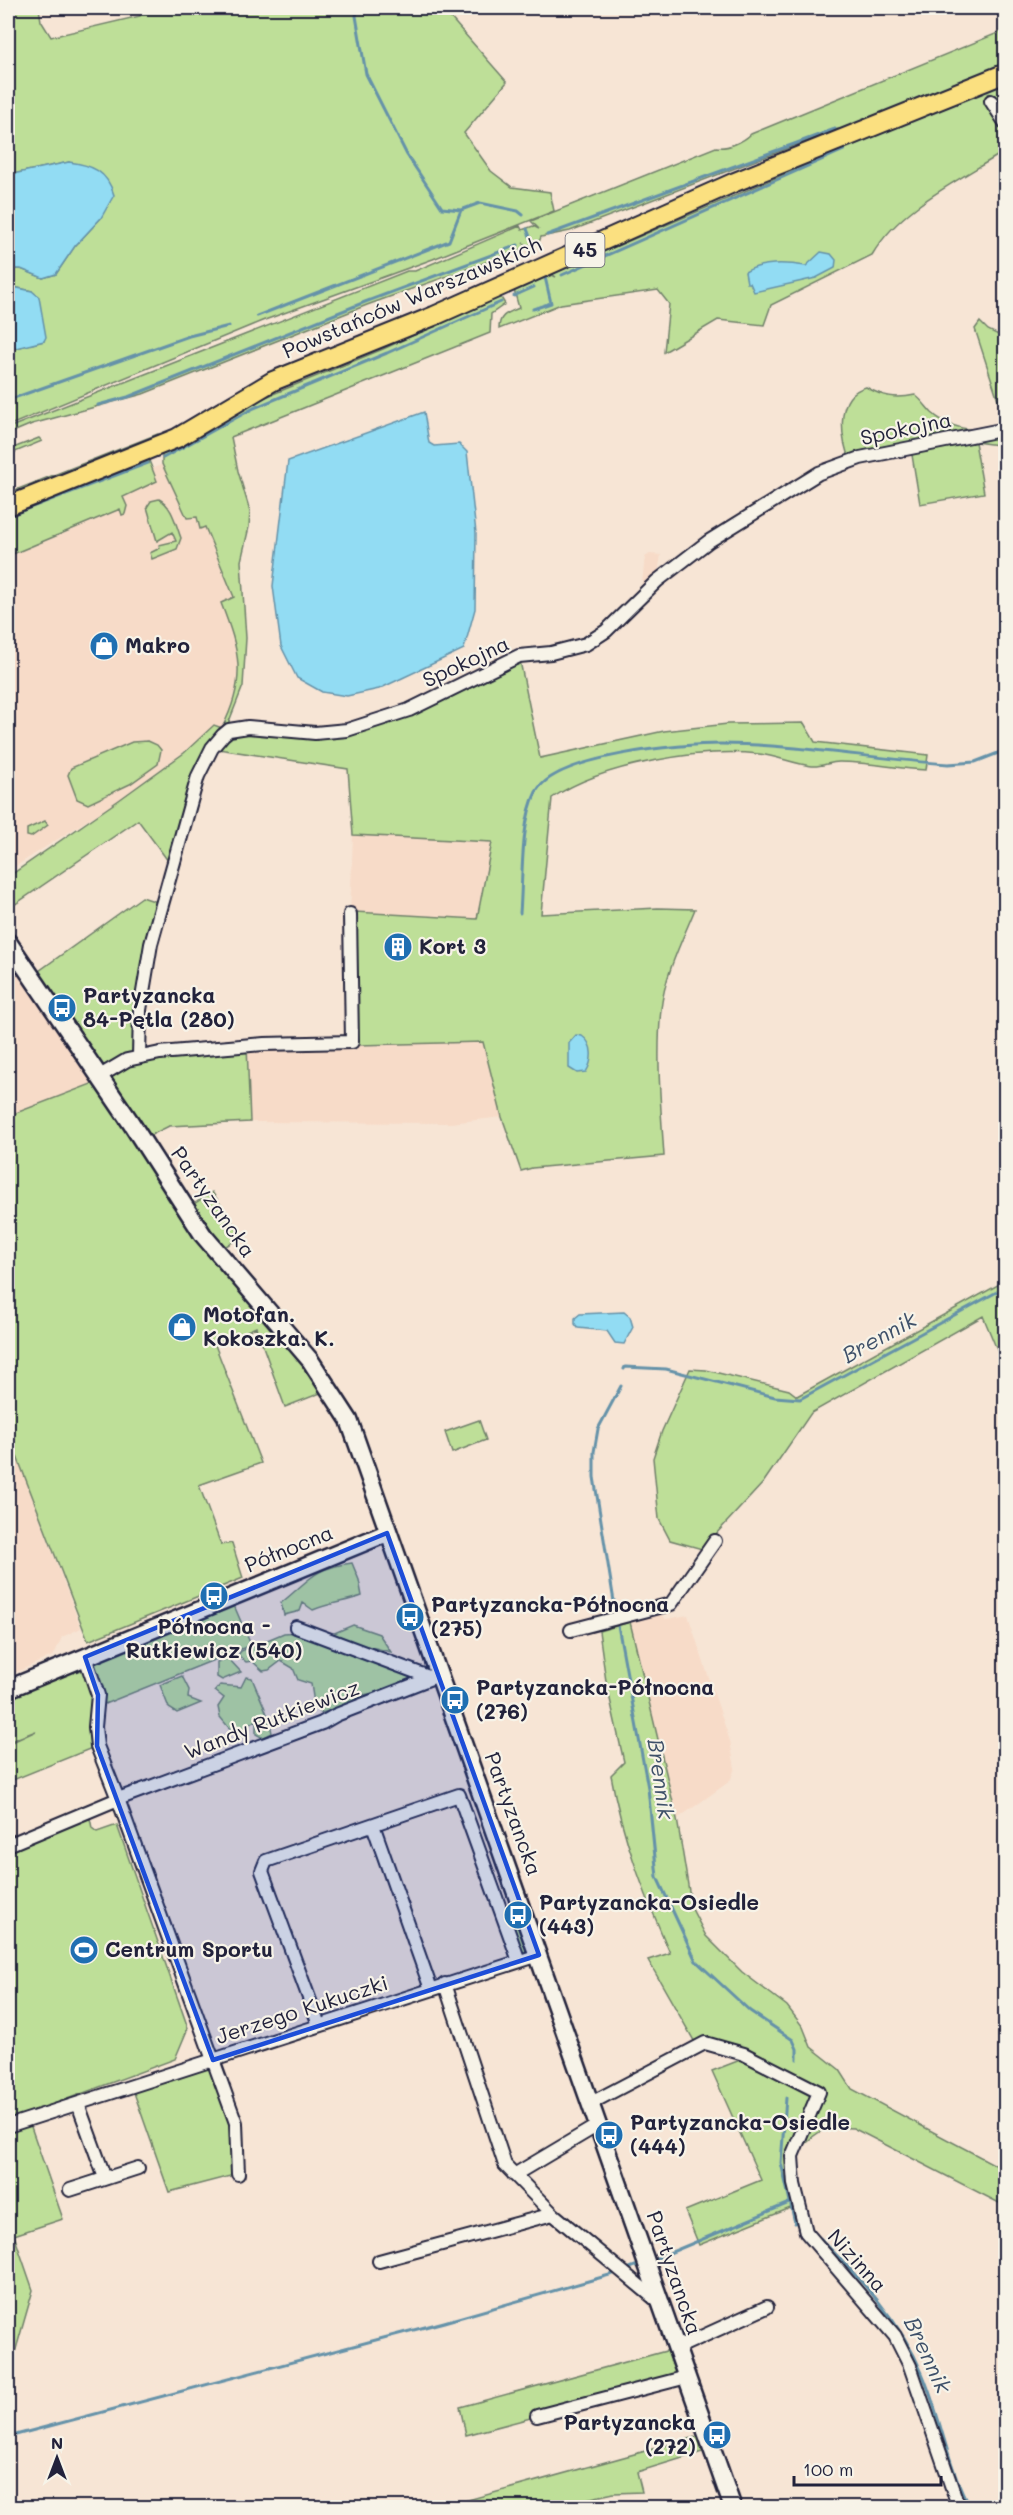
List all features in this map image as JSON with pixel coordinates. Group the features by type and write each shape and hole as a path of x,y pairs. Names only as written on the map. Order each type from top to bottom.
{"main road":[{"name":"Powstańców Warszawskich","path":"8,506 177,438 273,381 434,316 735,182 1005,73"},
{"name":"Partyzancka","path":"8,942 100,1076 203,1235 310,1360 338,1401 354,1434 434,1676 539,1955 733,2508"},
{"name":"Północna","path":"8,1689 387,1533"}],"street":[{"path":"991,100 1005,124"},
{"name":"Spokojna","path":"139,1057 141,1001 151,944 198,776 212,748 229,730 248,727 315,733 354,728 409,710 519,656 551,653 586,644 606,631 657,580 709,541 819,473 860,458 1005,429"},
{"path":"100,1076 139,1057 224,1047 352,1042 350,914"},
{"path":"571,1630 671,1604 715,1541"},
{"path":"296,1627 434,1676"},
{"path":"85,1657 97,1688 97,1746 236,2123 238,2174"},
{"name":"Wandy Rutkiewicz","path":"8,1845 118,1798 322,1723 336,1715 416,1686 434,1676"},
{"path":"319,2025 262,1871 266,1861 459,1795 519,1961"},
{"path":"373,1825 431,1989"},
{"name":"Jerzego Kukuczki","path":"8,2126 68,2104 78,2104 539,1955"},
{"path":"446,1984 505,2165 553,2214 661,2304"},
{"name":"Nizinna","path":"591,2103 697,2046 711,2043 744,2054 819,2092 792,2156 794,2184 806,2232 819,2250 864,2297 903,2349 959,2508"},
{"path":"78,2104 105,2178"},
{"path":"514,2175 598,2125"},
{"path":"70,2190 138,2168"},
{"path":"379,2261 553,2214"},
{"path":"677,2348 767,2307"},
{"path":"537,2416 687,2377"}],"highlighted area":[{"path":"387,1533 539,1955 213,2060 97,1746 98,1695 85,1657"}],"shaded area":[{"path":"231,437 250,511 249,527 241,561 246,638 243,686 228,724 222,728 214,725 183,753 119,800 8,871 8,526"},
{"path":"650,554 661,555 658,573 641,591 645,557"},
{"path":"353,835 492,841 477,919 355,912 350,914"},
{"path":"8,942 102,1080 8,1116"},
{"path":"483,1042 502,1117 451,1123 250,1122 247,1045"},
{"path":"8,1433 81,1628 62,1637 54,1655 8,1676"},
{"path":"659,1613 666,1619 688,1615 730,1741 735,1768 730,1781 677,1819 630,1622"}],"green space":[{"path":"8,8 39,8 41,21 51,37 140,16 140,8 442,8 507,82 464,133 491,171 512,187 550,192 554,211 433,259 262,321 8,426 8,350 44,341 32,291 8,286 8,269 21,269 43,278 56,274 75,246 101,218 69,162 8,175"},
{"path":"1005,30 1005,94 991,101 1005,124 1005,151 915,209 898,223 872,255 771,305 764,325 718,320 664,352 669,304 658,290 561,304 499,329 502,318 519,308 514,290 552,275 556,277 552,274 845,148 838,129 570,231 541,237 539,242 528,246 523,243 528,247 367,305 143,394 32,424 8,434 8,428 407,271 415,271 520,226 522,230 533,226 539,229 531,221 716,147 735,144 751,134"},
{"path":"500,296 505,304 491,314 490,333 231,437 250,511 249,527 241,561 246,638 243,686 228,724 223,728 362,726 519,656 540,758 664,731 728,724 804,723 815,742 928,755 926,770 850,762 812,766 759,754 681,756 652,761 597,776 552,798 541,914 658,908 695,909 670,970 661,1009 659,1064 664,1156 532,1168 521,1171 502,1117 483,1042 358,1045 352,1042 355,912 477,919 492,842 353,835 348,769 212,748 174,869 138,820 8,909 8,877 184,753 214,725 222,728 230,711 238,680 238,666 233,636 221,603 234,597 205,527 200,529 197,517 187,518 162,464 162,452 251,403 383,349"},
{"path":"980,322 988,330 1005,338 1005,421 975,329"},
{"path":"866,387 890,396 915,395 932,413 957,427 976,430 1005,429 1005,446 975,442 984,493 920,504 911,449 850,461 844,441 845,408 849,399 856,392"},
{"path":"159,435 8,495 8,493"},
{"path":"39,438 42,441 8,455 8,450"},
{"path":"148,458 157,481 123,497 127,506 125,514 122,515 120,509 8,556 8,512"},
{"path":"159,499 170,511 181,538 177,549 152,559 150,553 160,548 159,545 176,541 172,532 157,541 147,507 151,501"},
{"path":"148,741 157,745 161,750 158,764 130,784 88,804 77,799 68,775 71,768 132,742"},
{"path":"45,821 48,825 31,837 27,836 27,829"},
{"path":"142,897 163,904 158,919 139,1057 247,1045 250,1122 169,1126 143,1139 203,1235 331,1389 285,1407 256,1327 215,1345 261,1463 199,1485 221,1545 232,1543 243,1578 88,1641 8,1433 8,1116 102,1080 32,976"},
{"path":"212,1192 242,1236 223,1248 194,1204"},
{"path":"1005,1281 1005,1369 983,1316 811,1413 763,1483 702,1549 670,1540 659,1519 653,1458 662,1431 690,1369 706,1370 789,1390 797,1396"},
{"path":"479,1420 486,1440 452,1453 445,1432"},
{"path":"352,1563 362,1596 313,1610 303,1603 300,1611 284,1615 281,1603 312,1577 328,1568"},
{"path":"233,1603 251,1645 97,1707 97,1746 8,1782 8,1744 36,1731 8,1742 8,1698"},
{"path":"630,1622 677,1819 692,1909 706,1936 742,1972 787,2006 803,2027 811,2047 840,2070 852,2089 1005,2170 1005,2206 853,2128 832,2128 818,2133 792,2156 798,2205 699,2245 685,2211 761,2180 712,2071 748,2057 697,2046 648,1960 670,1953 635,1866 621,1821 611,1775 624,1762 606,1681 599,1631"},
{"path":"353,1625 379,1634 391,1652 367,1646 362,1649 332,1634"},
{"path":"300,1632 419,1679 390,1690 363,1695 343,1707 321,1713 314,1703 311,1684 298,1680 293,1668 281,1661 269,1670 263,1671 252,1661 246,1662 238,1655 241,1651 284,1633"},
{"path":"228,1658 241,1672 222,1680 217,1677 217,1662"},
{"path":"182,1676 189,1690 188,1698 201,1703 177,1713 169,1708 160,1685"},
{"path":"246,1677 252,1678 269,1718 272,1733 263,1738 256,1734 256,1720 243,1729 230,1729 220,1717 218,1707 224,1698 215,1691 220,1685 241,1687"},
{"name":"Centrum Sportu","path":"90,1818 92,1828 97,1832 117,1825 188,2028 175,2059 8,2121 8,1852"},
{"path":"519,1925 527,1948 524,1954 521,1954 510,1929"},
{"path":"213,2060 236,2123 238,2174 169,2192 132,2087"},
{"path":"29,2121 63,2219 14,2235 33,2290 12,2363 8,2365 8,2128"},
{"path":"677,2348 687,2377 466,2435 460,2407"},
{"path":"707,2434 712,2449 637,2472 642,2492 614,2493 549,2507 439,2508"}],"water":[{"path":"69,162 92,167 103,175 111,187 114,195 101,218 75,246 56,274 43,278 21,269 8,269 8,175"},
{"path":"821,252 831,254 836,260 835,268 816,278 754,292 750,283 747,283 745,272 751,269 774,264 806,266"},
{"path":"8,286 32,291 39,297 46,337 44,341 8,350"},
{"path":"424,412 429,443 434,446 459,444 467,452 476,533 475,609 464,649 379,689 347,696 322,692 297,678 281,646 273,586 288,461"},
{"path":"576,1035 582,1036 589,1043 591,1058 586,1072 577,1073 569,1068 569,1043"},
{"path":"624,1312 630,1317 633,1327 624,1344 615,1343 607,1331 578,1328 575,1324 575,1318 580,1314"}],"waterway":[{"path":"257,316 449,241 461,210 442,208 407,155 366,74 356,16 358,8"},
{"path":"547,235 835,129"},
{"path":"562,275 844,150"},
{"path":"461,210 480,203 518,211 523,215"},
{"path":"527,229 533,244"},
{"path":"98,405 128,397 365,302 518,245"},
{"path":"533,309 551,303 545,277"},
{"path":"514,296 534,287"},
{"path":"163,458 254,408 387,353 501,302"},
{"path":"8,400 189,336 229,326"},
{"path":"8,516 148,463"},
{"path":"520,913 523,851 531,805 536,792 548,779 568,769 621,754 651,749 721,744 778,746 948,764 975,762 1006,750"},
{"name":"Brennik","path":"624,1369 625,1367 666,1369 775,1397 800,1399 1006,1287"},
{"name":"Brennik","path":"616,1614 594,1477 594,1452 598,1429 621,1386"},
{"name":"Brennik","path":"617,1620 648,1788 657,1877 696,1961 750,2011 793,2040 797,2049 797,2059"},
{"name":"Brennik","path":"786,2098 781,2163 795,2223"},
{"path":"655,2259 789,2203"},
{"name":"Brennik","path":"820,2238 891,2317 913,2353 929,2390 955,2475 970,2508"},
{"path":"630,2268 638,2265"},
{"path":"8,2437 444,2322 613,2274"}],"place":[{"name":"Makro","path":"104,646"},
{"name":"Kort 3","path":"398,947"},
{"name":"Partyzancka 84-Pętla (280)","path":"62,1008"},
{"name":"Motofan. Kokoszka. K.","path":"182,1327"},
{"name":"Północna - Rutkiewicz (540)","path":"214,1596"},
{"name":"Partyzancka-Północna (275)","path":"410,1617"},
{"name":"Partyzancka-Północna (276)","path":"455,1700"},
{"name":"Partyzancka-Osiedle (443)","path":"518,1915"},
{"name":"Centrum Sportu","path":"84,1950"},
{"name":"Partyzancka-Osiedle (444)","path":"609,2135"},
{"name":"Partyzancka (272)","path":"717,2435"}]}
